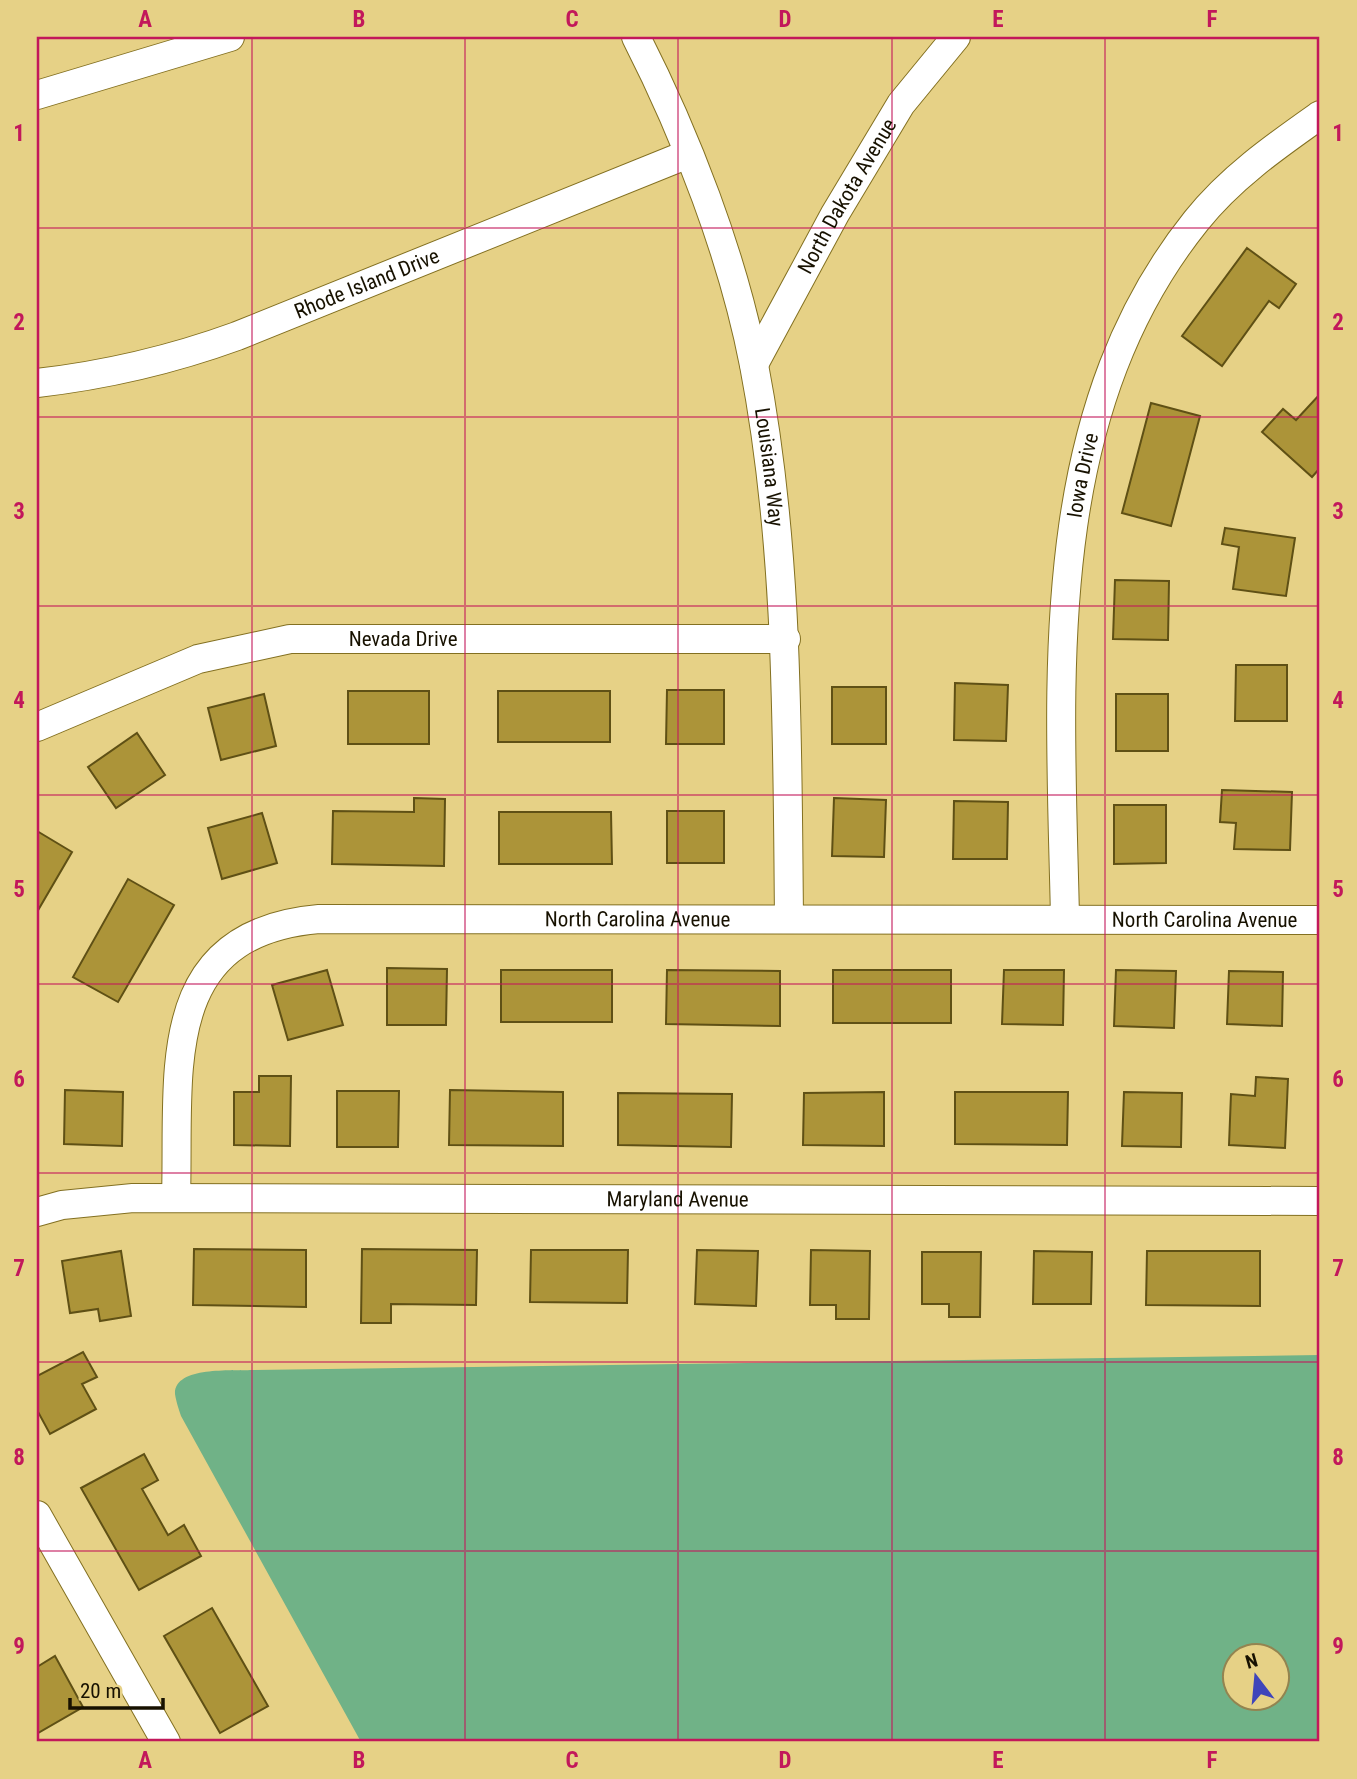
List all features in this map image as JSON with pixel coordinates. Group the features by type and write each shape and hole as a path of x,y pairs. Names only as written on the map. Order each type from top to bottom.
{"street":[{"path":"37,95 230,37"},
{"name":"Louisiana Way","path":"636,37 688,154 733,281 754,364 786,639 789,918"},
{"name":"North Dakota Avenue","path":"754,364 835,214 901,104 956,37"},
{"name":"Iowa Drive","path":"1065,918 1061,620 1070,537 1081,477 1100,408 1121,349 1144,302 1170,257 1197,219 1232,183 1281,141 1320,115"},
{"name":"Rhode Island Drive","path":"37,383 155,364 237,337 688,154"},
{"name":"Nevada Drive","path":"37,727 148,677 198,659 289,639 786,639"},
{"name":"North Carolina Avenue","path":"176,1198 181,1053 197,985 209,967 244,937 287,923 319,919 1320,919"},
{"name":"Maryland Avenue","path":"37,1212 86,1202 176,1198 1320,1201"},
{"path":"37,1515 166,1742"}],"green space":[{"path":"1320,1355 1320,1742 361,1742 181,1416 175,1394 177,1385 194,1374 219,1371"}],"building":[{"path":"1247,248 1296,284 1279,308 1269,301 1222,366 1182,336"},
{"path":"1320,394 1320,468 1312,477 1262,432 1283,409 1296,420"},
{"path":"1151,403 1200,416 1171,526 1122,513"},
{"path":"1225,528 1295,538 1286,596 1233,589 1239,547 1222,544"},
{"path":"1115,580 1169,581 1168,640 1113,639"},
{"path":"1236,665 1287,665 1287,721 1235,721"},
{"path":"955,683 1008,685 1006,741 954,740"},
{"path":"832,687 886,687 886,744 832,744"},
{"path":"667,690 724,690 724,744 666,744"},
{"path":"348,691 429,691 429,744 348,744"},
{"path":"498,691 610,691 610,742 498,742"},
{"path":"264,694 276,746 221,760 208,708"},
{"path":"1116,694 1168,694 1168,751 1116,751"},
{"path":"137,733 165,775 116,808 88,767"},
{"path":"1222,790 1292,792 1290,850 1234,849 1236,823 1220,822"},
{"path":"414,798 445,799 444,866 332,864 333,811 414,812"},
{"path":"834,798 886,800 884,857 832,856"},
{"path":"954,801 1008,802 1007,859 953,859"},
{"path":"1114,805 1166,805 1166,863 1114,864"},
{"path":"667,811 724,811 724,863 667,863"},
{"path":"499,812 611,812 612,864 499,864"},
{"path":"262,813 277,863 222,879 208,828"},
{"path":"37,831 72,852 37,912"},
{"path":"128,879 174,905 118,1002 73,977"},
{"path":"387,968 447,969 446,1025 387,1025"},
{"path":"327,970 343,1025 288,1040 272,985"},
{"path":"501,970 612,970 612,1022 501,1022"},
{"path":"667,970 780,971 780,1026 666,1024"},
{"path":"833,970 951,970 951,1023 833,1023"},
{"path":"1004,970 1064,970 1063,1025 1002,1024"},
{"path":"1116,970 1176,971 1174,1028 1114,1026"},
{"path":"1229,971 1283,972 1282,1026 1227,1024"},
{"path":"259,1076 291,1076 290,1146 234,1145 234,1092 259,1092"},
{"path":"1256,1077 1288,1079 1285,1148 1229,1145 1231,1094 1255,1096"},
{"path":"65,1090 123,1092 122,1146 64,1144"},
{"path":"450,1090 563,1092 563,1146 449,1145"},
{"path":"337,1091 399,1091 398,1147 337,1147"},
{"path":"884,1092 884,1146 803,1145 804,1093"},
{"path":"955,1092 1068,1092 1067,1145 955,1144"},
{"path":"1124,1092 1182,1093 1181,1147 1122,1146"},
{"path":"618,1093 732,1094 731,1147 618,1145"},
{"path":"194,1249 306,1250 306,1307 193,1305"},
{"path":"362,1249 477,1250 476,1305 391,1304 391,1323 361,1323"},
{"path":"531,1250 628,1250 627,1303 530,1302"},
{"path":"697,1250 758,1251 756,1306 695,1304"},
{"path":"811,1250 870,1251 869,1319 836,1319 836,1305 810,1305"},
{"path":"121,1251 131,1316 100,1321 98,1309 70,1313 62,1261"},
{"path":"1034,1251 1092,1252 1091,1304 1033,1304"},
{"path":"1147,1251 1260,1251 1260,1306 1146,1305"},
{"path":"922,1252 981,1252 980,1317 949,1317 949,1304 922,1304"},
{"path":"83,1352 97,1377 82,1384 96,1409 50,1434 37,1410 37,1376"},
{"path":"144,1454 158,1480 142,1489 168,1535 184,1525 201,1556 139,1590 81,1488"},
{"path":"212,1608 268,1706 220,1733 164,1636"},
{"path":"55,1656 83,1707 38,1733 37,1667"}]}
